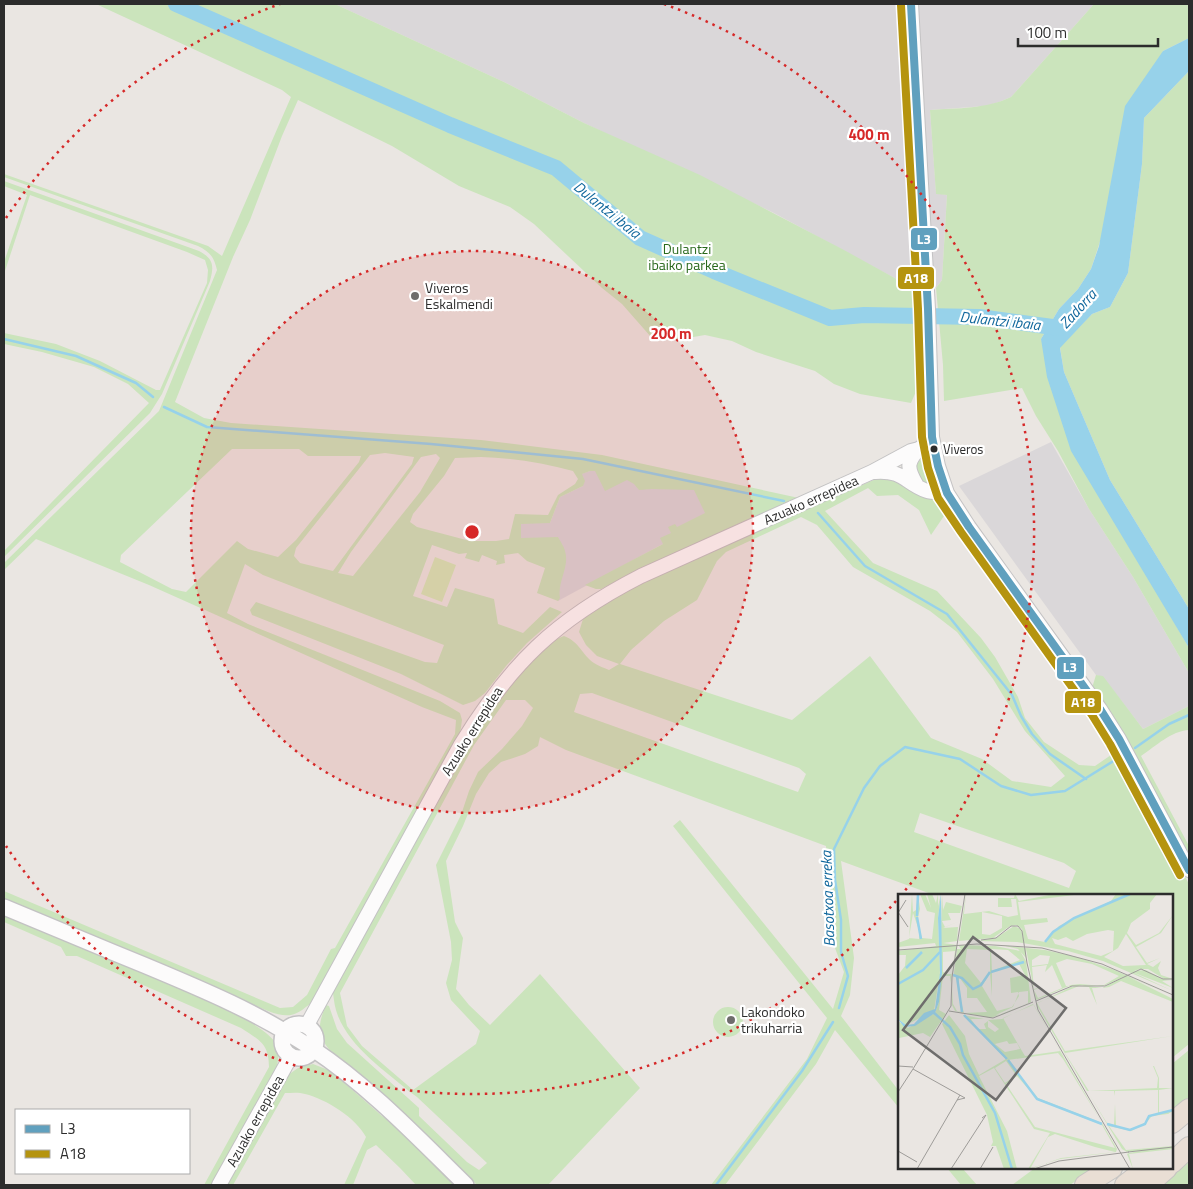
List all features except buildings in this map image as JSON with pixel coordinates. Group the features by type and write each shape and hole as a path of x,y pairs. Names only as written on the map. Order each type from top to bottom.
{"highway":[{"path":"1173,1121 1189,1109"},
{"path":"1173,1147 1189,1134"},
{"path":"1173,1162 1189,1148"},
{"path":"1085,1185 1111,1169"},
{"path":"1092,1185 1112,1169"},
{"path":"1125,1185 1146,1169"},
{"path":"1148,1185 1166,1169"}],"main road":[{"path":"4,907 222,997 285,1031 314,1050 367,1092 466,1185"},
{"path":"307,1025 314,1032 317,1041 314,1050 304,1058 291,1056 283,1045 282,1038 285,1031 291,1026 307,1025"}],"street":[{"path":"911,4 928,309 932,437 938,466 948,493 969,527 1100,709 1124,747 1189,870"},
{"path":"916,484 910,472 910,458 932,437"},
{"name":"Azuako errepidea","path":"307,1025 460,746 498,688 531,651 568,619 610,592 641,576 872,472 911,451 919,449"},
{"path":"872,472 902,475 928,491 948,493"},
{"name":"Azuako errepidea","path":"219,1185 291,1056"}],"shaded area":[{"path":"335,4 1094,4 1011,97 986,106 930,110 936,193 947,195 942,280 936,288 911,287 774,213 584,123 504,82"},
{"path":"1051,442 1089,509 1133,577 1189,673 1189,706 1143,729 1103,677 1096,675 959,486"},
{"path":"590,471 602,471 700,491 750,504 659,546 558,601 554,565 521,538 521,523 550,523 560,497 583,486 581,474"}],"green space":[{"name":"Dulantzi ibaiko parkea","path":"96,4 335,4 504,82 584,123 700,175 911,287 914,304 917,389 911,403 860,394 834,384 815,371 756,352 732,341 705,335 676,340 651,337 622,304 602,288 534,224 510,207 459,186 392,146 298,100 175,402 204,418 231,423 481,440 602,455 799,498 649,565 601,589 596,589 585,585 663,544 660,538 671,533 668,527 675,524 677,527 705,513 694,490 639,490 627,480 605,491 595,471 582,474 585,481 583,486 560,497 550,523 521,524 521,538 558,537 564,547 566,563 558,601 537,593 545,568 527,561 518,553 504,555 505,563 496,565 497,561 482,555 479,562 465,558 467,553 459,554 432,545 413,596 447,607 455,588 494,599 498,624 523,633 550,607 562,612 527,643 485,693 475,701 463,705 401,674 252,615 250,610 256,602 425,662 437,663 444,645 263,575 245,564 227,613 248,624 440,701 460,713 462,720 460,734 312,1002 292,1015 281,1015 268,1011 4,899 4,891 280,1008 293,1007 307,995 331,949 335,948 455,734 456,720 422,707 149,585 36,539 4,570 4,563 159,411 217,270 211,255 198,246 4,177 4,174 208,246 222,256 291,97 282,90","holes":["232,449 299,449 308,456 361,456 359,462 296,540 278,557 248,549 237,541 186,592 172,589 120,562 121,555","385,453 414,457 412,464 333,571 300,563 294,556 296,548 370,455","436,454 440,458 420,492 353,576 338,573 351,552 421,457","481,457 539,463 573,471 578,479 575,484 558,495 548,515 515,514 509,539 470,541 417,527 410,522 413,514 444,476 455,458"]},
{"path":"1094,4 1189,4 1189,38 1163,51 1091,269 1078,289 1059,309 1041,339 1163,603 1189,648 1189,673 1133,577 1089,509 1022,388 944,401 943,365 936,288 942,280 947,195 936,194 930,110 982,106 1011,97"},
{"path":"1189,71 1189,609 1110,480 1064,372 1060,347 1092,314 1110,307 1128,273 1142,164 1144,118"},
{"path":"4,181 199,251 208,257 212,263 212,271 210,281 162,394 150,413 4,557 4,551 149,403 128,384 94,367 42,352 4,344 4,333 56,344 100,361 156,390 160,390 207,283 208,270 205,260 187,252 30,195 4,274 4,262 27,195 4,186"},
{"path":"925,458 933,482 926,484 922,482 915,468 919,461"},
{"path":"885,475 947,505 1049,647 1048,655 944,516 931,535 919,510 898,495 877,496 868,488 825,511 873,563 937,591 981,638 995,657 1018,697 1025,718 1044,742 1079,765 1095,766 1111,755 1087,717 1092,713 1117,751 1189,884 1189,1044 1173,1057 1173,894 931,894 841,861 854,958 850,995 841,1016 898,1090 898,1107 835,1030 816,1064 725,1185 711,1185 807,1059 827,1018 673,826 680,820 833,1009 844,972 835,948 826,846 566,750 540,737 538,746 525,754 501,762 489,773 476,794 446,861 455,922 463,938 456,989 469,1005 490,1025 540,974 640,1088 548,1185 477,1185 415,1125 333,1054 321,1036 321,1019 326,1005 329,1006 337,1029 347,1043 419,1108 419,1116 467,1162 479,1170 487,1163 417,1097 369,1058 344,1028 335,1008 333,993 461,756 502,693 549,642 564,636 574,642 597,665 609,670 619,664 597,656 586,645 579,632 583,619 592,610 622,593 708,552","holes":["801,517 817,525 853,567 930,611 957,632 993,679 1025,731 1065,776 1051,787 1012,781 982,759 931,738 870,656 792,720 620,664 631,650 664,621 697,600 717,561 726,552","592,693 799,768 806,774 798,792 574,712 580,694","506,700 525,700 533,708 522,726 478,772 461,815 436,865 451,942 452,960 446,983 451,1000 480,1031 476,1044 413,1090 362,1046 347,1026 340,993 474,745","920,813 1064,863 1076,871 1069,888 914,832"]},
{"path":"435,557 456,565 442,602 421,594"},
{"path":"1096,675 1103,676 1143,729 1189,706 1189,730 1170,736 1141,756 1189,846 1189,855 1137,758 1092,688"},
{"path":"4,914 203,998 250,1022 267,1034 276,1044 278,1052 277,1067 211,1185 204,1185 269,1067 267,1052 262,1043 241,1028 77,956 66,956 61,947 4,922"},
{"path":"728,1007 734,1008 742,1016 742,1028 734,1036 728,1037 722,1036 714,1028 713,1022 714,1016 722,1008"},
{"path":"1189,1050 1189,1097 1173,1109 1173,1063"},
{"path":"313,1064 331,1071 390,1121 455,1185 416,1185 376,1145 367,1150 353,1185 344,1185 366,1137 348,1116 322,1100 303,1093 285,1093 233,1185 225,1185 288,1075 298,1068"},
{"path":"1189,1157 1189,1185 1158,1185"},
{"path":"948,1169 963,1169 977,1185 961,1185"},
{"path":"1034,1169 1093,1169 1070,1185 1012,1185"}],"water":[{"name":"Zadorra","path":"1189,38 1189,71 1144,118 1142,164 1128,273 1110,307 1092,314 1060,348 1064,372 1110,480 1189,609 1189,648 1071,451 1047,377 1041,339 1059,309 1078,289 1091,269 1099,246 1125,106 1163,51"}],"waterway":[{"name":"Dulantzi ibaia","path":"176,4 450,125 556,168 640,238 714,271 830,318 864,315 979,317 1060,328"},
{"path":"4,339 76,356 136,383 153,397"},
{"path":"164,407 207,427 431,444 583,459 784,501"},
{"path":"818,513 865,566 947,614 1012,695 1021,716 1032,734 1050,754 1086,779"},
{"name":"Basotxoa erreka","path":"1135,748 1169,724 1189,715"},
{"name":"Basotxoa erreka","path":"839,1008 848,976 841,952 841,920 835,880 834,849 864,788 880,766 905,747 960,759 1001,786 1031,795 1065,791 1120,757"},
{"name":"Basotxoa erreka","path":"716,1185 802,1071 833,1022"}],"transit line":[{"name":"L3","path":"911,4 928,309 932,437 938,466 947,493 969,527 1100,709 1119,739 1189,870"},
{"name":"A18","path":"901,5 918,309 922,437 928,468 938,498 1092,715 1110,744 1180,875"}],"place":[{"name":"Viveros Eskalmendi","path":"415,296"},
{"name":"Viveros","path":"934,449"},
{"name":"Lakondoko trikuharria","path":"731,1020"}]}
